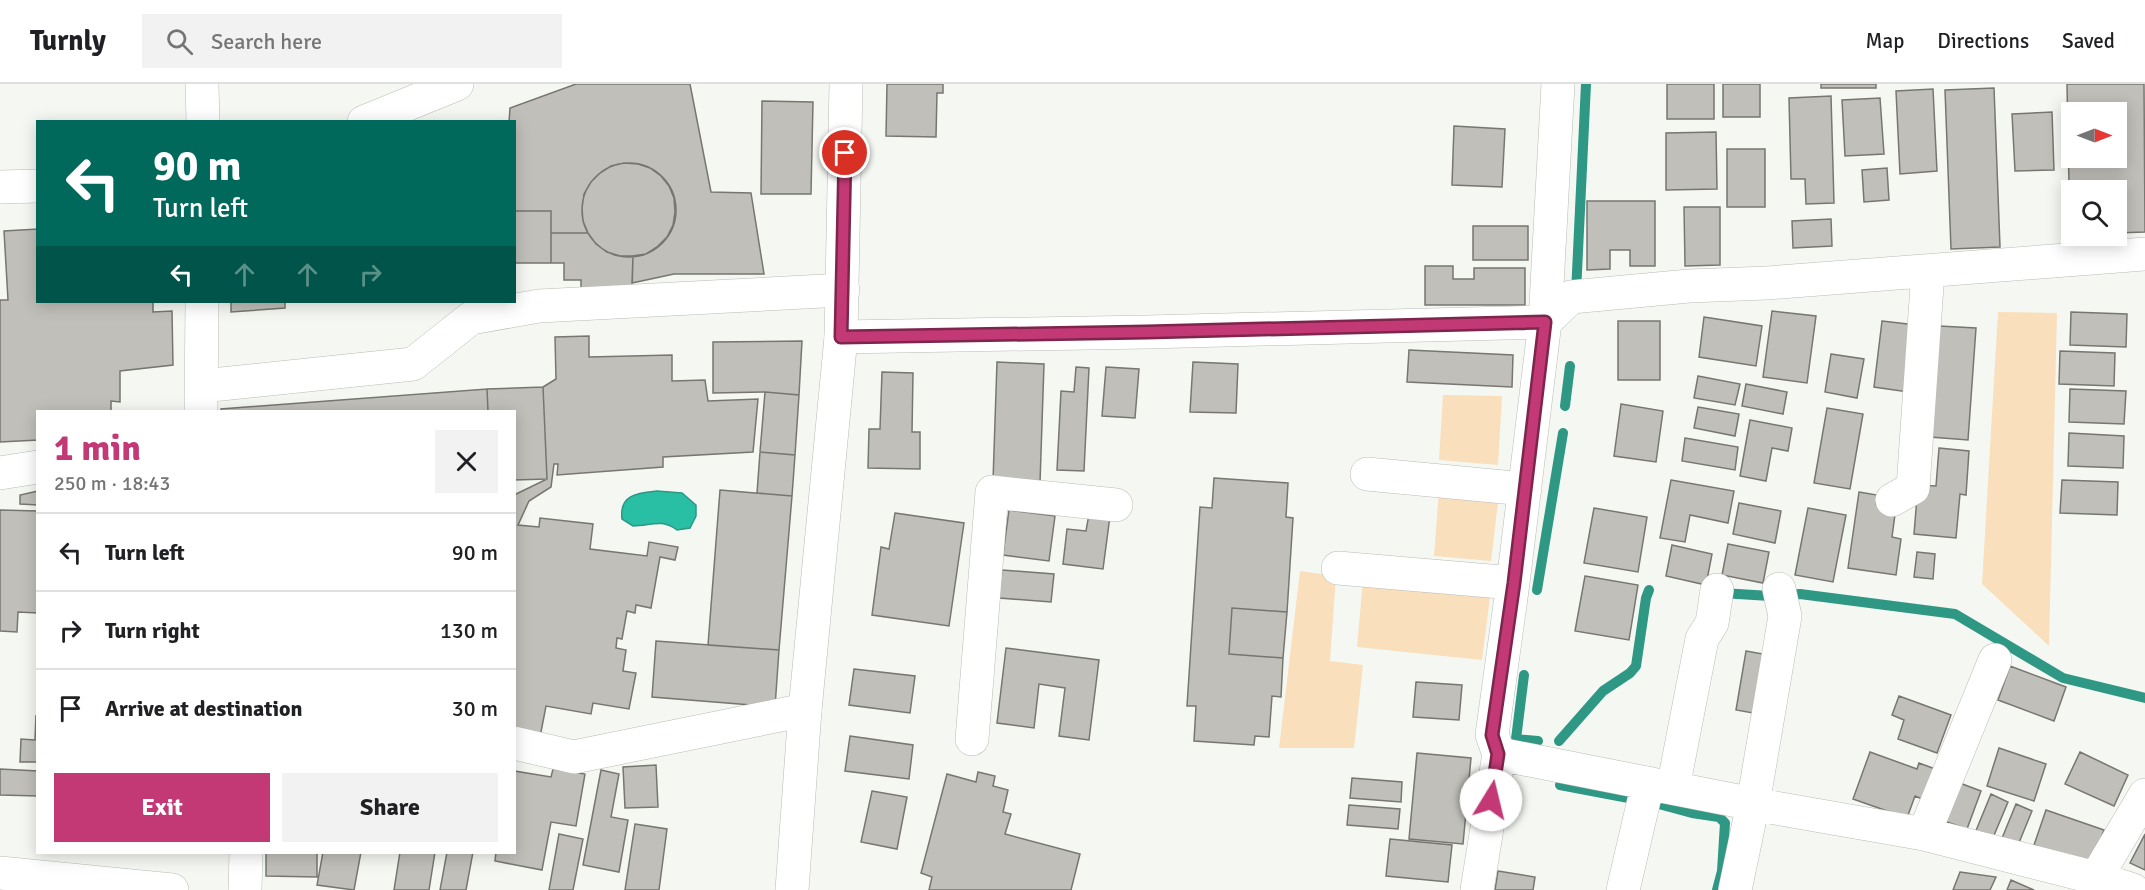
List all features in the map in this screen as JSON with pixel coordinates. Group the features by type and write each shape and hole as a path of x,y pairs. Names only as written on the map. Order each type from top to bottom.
{"street":[{"path":"202,84 202,120"},
{"path":"385,118 457,84"},
{"path":"792,890 805,710 841,337 846,84"},
{"path":"1477,890 1498,754 1492,735 1514,583 1545,322 1558,84"},
{"path":"0,187 36,186"},
{"path":"841,337 1545,322 1571,297 1689,286 1767,283 2145,254"},
{"path":"1892,500 1912,488 1928,271"},
{"path":"202,303 201,398 413,364 468,310 843,290"},
{"path":"0,473 36,467"},
{"path":"1367,474 1525,489"},
{"path":"972,739 992,492 1116,505"},
{"path":"1338,568 1514,583"},
{"path":"1623,890 1660,785 1702,639 1712,623 1717,590"},
{"path":"1735,890 1753,804 1785,616 1779,590"},
{"path":"1924,834 1995,660"},
{"path":"516,743 574,757 805,710"},
{"path":"1498,754 1753,804 1924,834 2096,878 2133,890"},
{"path":"2096,878 2145,795"},
{"path":"245,890 246,854"},
{"path":"0,873 172,890"}],"shaded area":[{"path":"1998,312 2057,313 2049,646 1982,584"},
{"path":"1443,395 1502,396 1498,465 1439,460"},
{"path":"1439,490 1499,494 1491,561 1434,556"},
{"path":"657,491 682,493 696,505 696,516 690,528 677,530 661,523 633,526 622,519 624,504 631,496"},
{"path":"1300,571 1336,576 1330,661 1363,665 1354,748 1279,748"},
{"path":"1363,580 1491,589 1482,660 1357,647"}],"building":[{"path":"576,84 690,84 711,192 751,193 764,274 674,274 632,283 633,256 646,254 667,237 673,225 675,212 674,198 669,186 650,168 638,164 624,163 611,166 591,182 584,194 582,208 583,221 588,233 551,233 551,211 516,211 516,120 509,120 510,108"},
{"path":"887,84 943,84 943,93 937,93 936,137 886,136"},
{"path":"1667,84 1714,84 1714,119 1667,119"},
{"path":"1723,84 1760,84 1760,117 1723,117"},
{"path":"1821,84 1876,84 1876,88 1821,88"},
{"path":"2067,84 2144,84 2145,232 2127,233 2127,180 2069,180 2069,168 2127,168 2127,102 2067,102"},
{"path":"1994,88 2000,247 1951,249 1945,90"},
{"path":"1933,89 1937,171 1900,174 1896,91"},
{"path":"1831,96 1834,203 1806,204 1805,179 1791,179 1789,98"},
{"path":"1880,98 1884,154 1845,156 1842,100"},
{"path":"762,101 813,102 811,194 761,194"},
{"path":"2052,112 2054,170 2015,171 2012,114"},
{"path":"1454,126 1505,129 1502,187 1452,185"},
{"path":"1716,132 1717,189 1666,190 1666,133"},
{"path":"1727,149 1765,149 1765,207 1727,207"},
{"path":"629,163 647,167 662,177 672,192 676,210 672,228 662,243 647,253 629,257 611,253 596,243 586,228 582,210 586,192 596,177 611,167"},
{"path":"1887,168 1889,200 1864,202 1862,170"},
{"path":"1587,201 1655,201 1655,266 1630,266 1630,250 1610,250 1610,269 1587,270"},
{"path":"1684,207 1720,207 1720,265 1685,266"},
{"path":"516,211 551,211 551,263 516,263"},
{"path":"1831,219 1832,246 1793,248 1792,221"},
{"path":"1473,226 1528,226 1528,260 1473,260"},
{"path":"36,229 36,303 153,303 153,312 172,311 173,365 120,371 120,402 111,401 111,410 36,410 36,440 0,442 0,300 8,300 4,231"},
{"path":"551,233 588,233 596,244 607,252 620,256 633,256 632,296 581,296 581,280 564,280 564,263 551,263"},
{"path":"1425,266 1453,266 1453,279 1474,279 1474,268 1525,268 1525,305 1425,305"},
{"path":"231,303 285,303 285,308 231,312"},
{"path":"1772,311 1816,316 1807,383 1763,377"},
{"path":"2071,312 2127,314 2126,347 2070,345"},
{"path":"1704,317 1762,326 1756,366 1699,357"},
{"path":"1618,321 1660,321 1660,380 1618,380"},
{"path":"1882,321 1916,325 1908,392 1874,387"},
{"path":"1939,326 1976,328 1968,440 1930,437"},
{"path":"589,336 589,357 672,355 672,381 705,380 708,401 758,399 753,452 663,457 663,467 557,475 558,464 554,464 551,487 529,501 518,525 539,527 540,518 593,524 590,549 647,556 649,542 678,547 675,560 660,557 651,608 636,605 635,613 627,611 622,639 617,638 616,648 626,650 623,671 636,673 629,709 593,703 591,714 546,706 540,737 516,732 516,494 547,479 543,387 556,379 555,337"},
{"path":"802,341 799,395 765,392 713,393 713,342"},
{"path":"1409,350 1513,355 1512,387 1407,382"},
{"path":"2060,351 2115,353 2114,386 2059,384"},
{"path":"1831,354 1864,359 1857,398 1825,392"},
{"path":"997,362 1044,364 1040,483 993,481"},
{"path":"1193,362 1238,364 1236,413 1190,412"},
{"path":"1076,367 1089,368 1084,471 1057,470 1061,391 1074,392"},
{"path":"1106,367 1139,369 1135,418 1102,416"},
{"path":"882,372 913,373 912,432 920,432 920,469 868,468 869,429 880,429"},
{"path":"1698,376 1740,384 1735,405 1694,398"},
{"path":"1746,384 1787,392 1783,414 1742,406"},
{"path":"543,387 547,479 516,480 516,410 488,410 487,389"},
{"path":"487,389 488,410 221,410"},
{"path":"2070,389 2126,391 2124,424 2069,422"},
{"path":"765,392 799,395 795,455 760,452"},
{"path":"1621,404 1663,411 1656,462 1614,456"},
{"path":"1698,407 1739,414 1735,436 1694,428"},
{"path":"1827,408 1863,414 1850,489 1814,483"},
{"path":"1750,420 1792,428 1788,451 1772,448 1766,481 1740,476"},
{"path":"2069,433 2124,436 2123,468 2068,466"},
{"path":"1685,438 1738,447 1735,470 1682,461"},
{"path":"1939,448 1969,451 1966,495 1960,494 1956,538 1914,534 1918,485 1936,486"},
{"path":"760,452 795,455 792,496 757,493"},
{"path":"1214,478 1288,483 1286,517 1293,518 1287,612 1232,608 1229,654 1283,658 1281,697 1272,696 1269,737 1255,736 1254,745 1194,741 1196,706 1187,706 1200,507 1212,508"},
{"path":"1671,480 1734,491 1728,523 1690,515 1685,542 1660,538"},
{"path":"2062,480 2118,482 2117,515 2060,513"},
{"path":"720,490 792,496 779,650 708,645"},
{"path":"36,491 36,505 20,504 20,495"},
{"path":"1859,492 1877,495 1876,504 1896,507 1892,537 1901,539 1896,575 1848,568"},
{"path":"1739,503 1781,511 1775,543 1733,534"},
{"path":"1594,508 1647,517 1638,572 1584,563"},
{"path":"1808,508 1846,515 1833,582 1795,575"},
{"path":"0,510 36,511 36,613 18,612 17,632 0,631"},
{"path":"1009,510 1055,516 1049,561 1003,555"},
{"path":"895,513 964,523 949,626 872,615 881,547 889,549"},
{"path":"1089,514 1110,516 1103,569 1063,564 1067,529 1086,531"},
{"path":"1728,544 1769,552 1763,583 1722,575"},
{"path":"1672,545 1712,554 1706,585 1666,576"},
{"path":"1917,552 1935,554 1933,579 1914,577"},
{"path":"1002,570 1054,574 1051,602 999,598"},
{"path":"1585,576 1638,585 1629,640 1575,631"},
{"path":"1232,608 1287,612 1283,658 1229,654"},
{"path":"656,641 779,650 775,707 652,697"},
{"path":"1006,648 1099,660 1089,740 1059,736 1065,688 1039,684 1034,728 997,723"},
{"path":"1746,651 1774,656 1764,715 1736,710"},
{"path":"2010,666 2066,687 2054,721 1998,700"},
{"path":"854,669 915,676 910,713 849,705"},
{"path":"1416,682 1462,685 1459,720 1413,717"},
{"path":"1899,696 1951,715 1937,753 1898,739 1904,720 1892,715"},
{"path":"36,715 36,762 20,762 21,739 35,740"},
{"path":"850,736 913,745 909,779 845,771"},
{"path":"1999,748 2046,764 2034,801 1987,786"},
{"path":"1870,752 1917,769 1919,763 1938,770 1927,801 1915,796 1907,818 1853,799"},
{"path":"2080,752 2128,775 2114,806 2065,784"},
{"path":"1417,753 1471,758 1463,844 1409,839"},
{"path":"656,765 658,807 625,808 623,767"},
{"path":"0,769 36,771 36,796 0,795"},
{"path":"553,769 585,774 576,826 551,822 542,870 495,861 496,854 516,854 516,771 551,777"},
{"path":"601,770 619,774 611,817 628,820 619,872 583,865"},
{"path":"978,772 995,776 993,786 1008,790 1003,812 1011,814 1005,834 1080,854 1071,890 929,890 932,877 921,873 947,774 976,782"},
{"path":"1352,778 1402,782 1401,802 1350,798"},
{"path":"1957,782 1981,791 1967,829 1944,821"},
{"path":"872,791 907,797 897,849 861,842"},
{"path":"1991,794 2008,802 1992,840 1975,833"},
{"path":"2016,804 2032,811 2016,850 2000,843"},
{"path":"1349,805 1400,809 1398,829 1347,825"},
{"path":"2046,810 2104,830 2092,865 2034,845"},
{"path":"635,824 667,829 659,890 625,890"},
{"path":"559,834 583,839 573,890 549,890"},
{"path":"2145,834 2145,870 2130,863"},
{"path":"1390,839 1452,845 1448,882 1386,876"},
{"path":"266,854 317,854 317,877 266,876"},
{"path":"323,854 361,854 354,890 317,885"},
{"path":"400,854 435,854 429,890 394,890"},
{"path":"447,854 473,854 466,890 440,890"},
{"path":"1498,871 1535,877 1533,890 1495,890"},
{"path":"1960,872 1996,877 1990,890 1953,890"},
{"path":"2011,880 2034,890 2007,890"}],"waterway":[{"path":"1576,293 1586,84"},
{"path":"1565,406 1570,366"},
{"path":"1537,590 1563,433"},
{"path":"1559,741 1603,691 1630,673 1636,666 1649,590"},
{"path":"1722,593 1770,596 1800,594 1955,614 2063,678 2145,698"},
{"path":"1524,675 1516,739 1538,741"},
{"path":"1560,785 1719,817 1725,823 1722,871 1717,890"}],"route":[{"path":"845,153 841,337 1545,322 1514,583 1492,735 1498,754 1491,800"}]}
